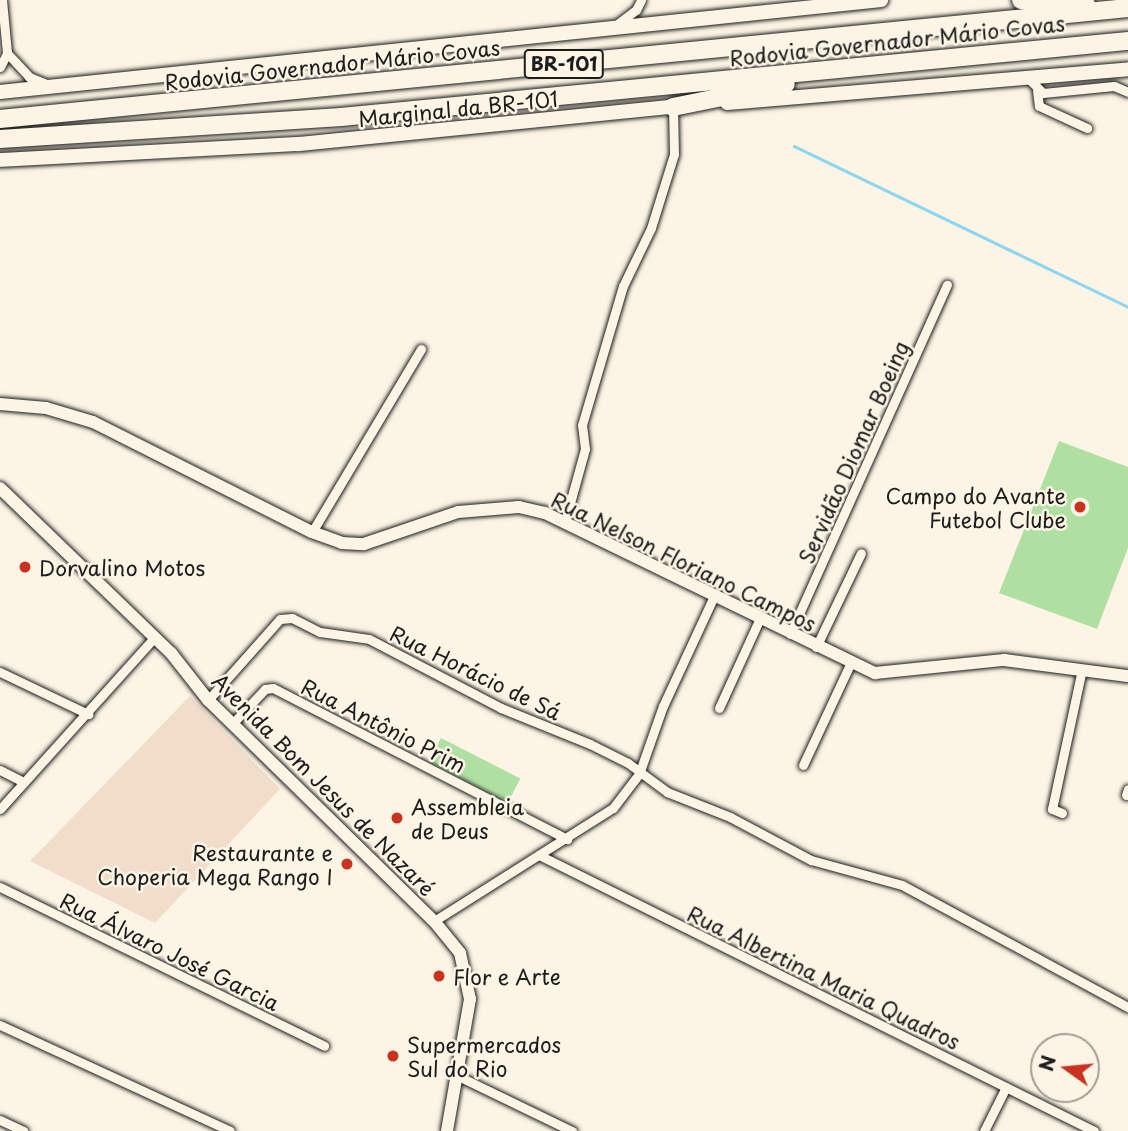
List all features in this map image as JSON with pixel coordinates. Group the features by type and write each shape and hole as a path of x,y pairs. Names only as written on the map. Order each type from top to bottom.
{"highway":[{"path":"1021,0 1128,7"},
{"name":"Rodovia Governador Mário Covas","path":"0,120 1128,7"},
{"name":"Rodovia Governador Mário Covas","path":"0,139 341,117 1128,40"},
{"path":"673,107 886,64"}],"main road":[{"path":"0,92 881,0"},
{"name":"Marginal da BR-101","path":"0,160 299,144 673,107 1033,85 1128,69"}],"street":[{"path":"0,67 7,53 2,0"},
{"path":"608,29 628,18 641,0"},
{"path":"7,53 29,77 53,87"},
{"path":"1087,128 1039,106 1033,85 1114,86 1128,92"},
{"path":"565,520 585,449 582,425 623,286 651,228 674,154 673,107"},
{"name":"Servidão Diomar Boeing","path":"790,634 947,285"},
{"path":"312,532 421,348"},
{"name":"Rua Nelson Floriano Campos","path":"0,404 46,408 93,422 312,532 342,543 365,544 432,517 501,508 531,509 565,520 850,664 884,674 1004,660 1128,676"},
{"name":"Avenida Bom Jesus de Nazaré","path":"0,488 155,637 208,700 435,921 460,953 469,989 458,1076 447,1131"},
{"path":"816,647 861,553"},
{"path":"435,921 613,808 639,774 663,706 715,594"},
{"name":"Rua Horácio de Sá","path":"208,700 280,619 292,618 320,632 369,639 492,704 590,744 667,792 730,817 811,860 902,886 1128,1007"},
{"path":"719,708 760,618"},
{"path":"0,809 155,637"},
{"path":"803,765 850,664"},
{"path":"1062,813 1052,808 1082,669"},
{"path":"0,672 88,714"},
{"name":"Rua Antônio Prim","path":"232,724 265,689 273,688 567,839"},
{"path":"0,771 24,782"},
{"name":"Rua Albertina Maria Quadros","path":"539,855 1094,1131"},
{"name":"Rua Álvaro José Garcia","path":"0,887 324,1046"},
{"path":"0,1025 230,1131"},
{"path":"458,1076 572,1131"},
{"path":"984,1131 1006,1087"},
{"path":"0,1120 24,1131"}],"shaded area":[{"path":"190,696 280,789 155,923 30,861"}],"green space":[{"name":"Campo do Avante Futebol Clube","path":"1059,441 1128,467 1128,548 1097,629 999,593"},
{"path":"441,738 520,778 508,802 429,762"}],"waterway":[{"path":"794,146 1128,307"}],"place":[{"name":"Campo do Avante Futebol Clube","path":"1080,507"},
{"name":"Dorvalino Motos","path":"25,567"},
{"name":"Assembleia de Deus","path":"397,818"},
{"name":"Restaurante e Choperia Mega Rango I","path":"347,864"},
{"name":"Flor e Arte","path":"439,976"},
{"name":"Supermercados Sul do Rio","path":"393,1056"}]}
